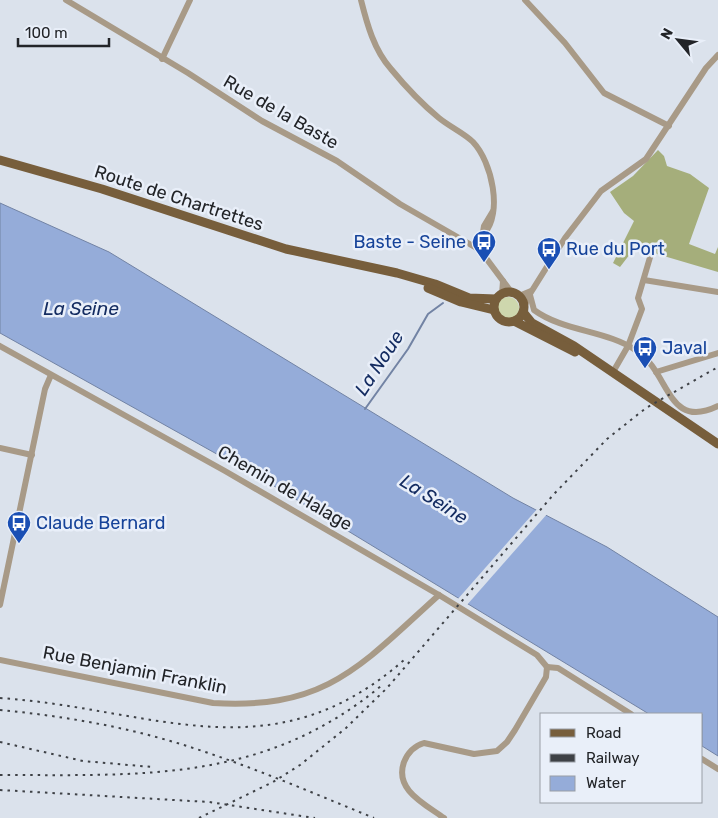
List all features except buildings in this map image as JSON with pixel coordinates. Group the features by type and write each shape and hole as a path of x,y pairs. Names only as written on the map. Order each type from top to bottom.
{"main road":[{"name":"Route de Chartrettes","path":"0,160 102,189 286,249 407,276 469,298 499,297"},
{"name":"Route de Chartrettes","path":"349,263 436,291 461,302 494,310"},
{"path":"587,355 561,346 514,321 502,320 494,310 499,297 516,295 532,323 564,339 718,444"},
{"path":"514,321 524,310"}],"street":[{"name":"Rue de la Baste","path":"66,0 162,60 188,73 262,121 336,161 400,204 480,250"},
{"path":"162,60 190,0"},
{"path":"361,0 375,44 390,68 439,118 472,142 479,150 494,191 492,211 494,217 484,234 480,250 516,295 531,292"},
{"path":"526,0 604,93 669,126"},
{"path":"524,310 531,292 565,238 601,191 646,158 706,68 718,56"},
{"path":"613,372 628,346 642,309 638,298 651,254"},
{"path":"644,280 718,292"},
{"path":"499,297 503,281"},
{"path":"531,292 532,306 539,313 628,346 640,354 656,372 672,399 683,410 699,413 718,406"},
{"name":"Chemin de Halage","path":"0,346 217,466 439,595 537,655 547,667"},
{"path":"656,372 718,353"},
{"path":"0,605 45,389 52,374"},
{"path":"0,448 32,455"},
{"name":"Rue Benjamin Franklin","path":"0,660 213,703 275,702 317,690 348,674 370,657 439,595"},
{"path":"444,818 413,795 404,785 402,771 409,753 417,745 424,743 474,754 497,751 516,730 546,677 547,667 558,668 630,713"},
{"path":"703,759 718,769"}],"green space":[{"path":"658,150 664,156 667,166 690,174 709,188 689,244 715,254 718,247 718,272 657,254 651,249 637,245 620,267 613,263 634,221 624,213 610,192 633,176"},
{"path":"508,297 516,300 519,308 516,316 508,319 500,316 497,308 500,300"}],"water":[{"name":"La Seine","path":"0,203 109,252 513,498 607,547 718,617 718,756 703,747 703,713 647,713 274,486 0,333"}],"pier":[{"path":"538,508 548,513 466,606 457,600"}],"waterway":[{"name":"La Noue","path":"365,409 408,349 428,314 443,303"}],"railway":[{"path":"199,818 273,782 300,765 346,728 387,688 554,494 607,439 646,408 718,367"},
{"path":"0,698 56,704 209,727 258,726 306,717 355,696 404,660"},
{"path":"0,775 103,775 152,772 200,767 246,757 292,741 337,718 381,686"},
{"path":"0,710 96,723 167,740 260,772 374,818"},
{"path":"0,742 83,761 152,767"},
{"path":"0,790 209,802 315,818"}],"place":[{"name":"Baste - Seine","path":"484,263"},
{"name":"Rue du Port","path":"549,270"},
{"name":"Javal","path":"645,369"},
{"name":"Claude Bernard","path":"19,544"}]}
